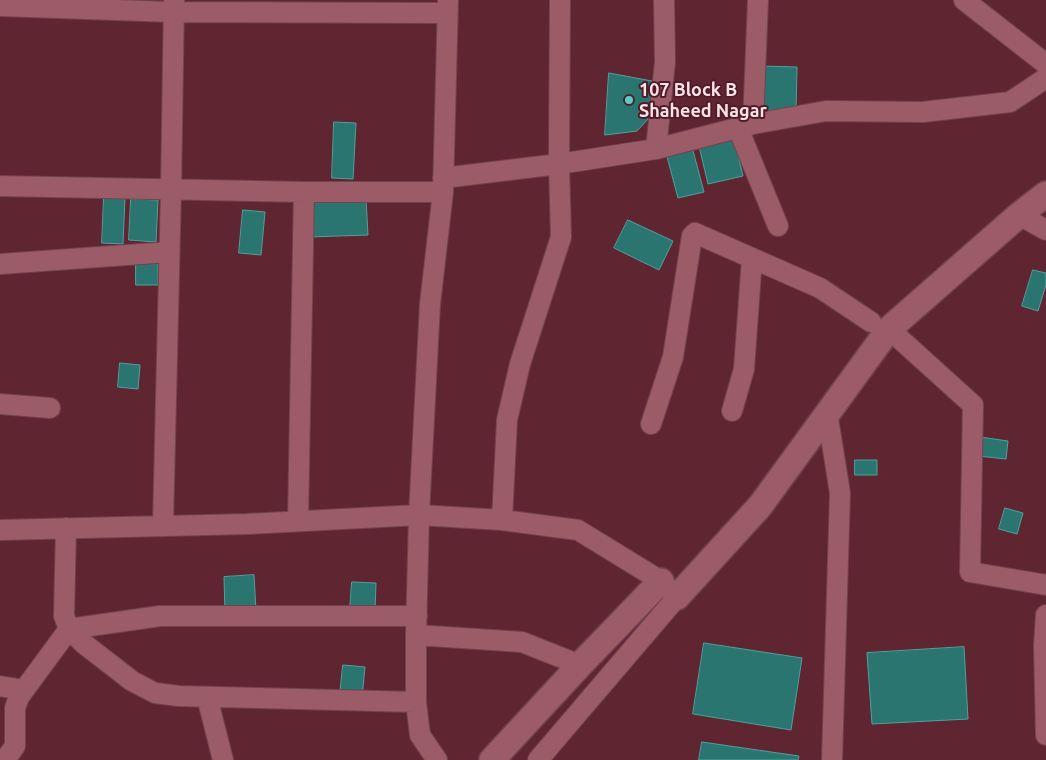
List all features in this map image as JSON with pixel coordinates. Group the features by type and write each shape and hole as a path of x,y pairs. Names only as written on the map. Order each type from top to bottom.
{"street":[{"path":"502,520 507,420 520,364 561,237 559,164 560,0"},
{"path":"656,149 665,62 664,0"},
{"path":"758,0 757,40 746,126 778,226"},
{"path":"964,0 1046,64"},
{"path":"0,6 448,7 443,185 430,304 419,515 417,625 416,702 420,735 435,759"},
{"path":"163,525 171,190 173,6"},
{"path":"0,186 304,192 443,185 656,149 746,126 826,111 923,112 1010,102 1046,78"},
{"path":"298,521 304,192"},
{"path":"492,760 580,665 669,589 760,506 827,412 880,326 1046,194"},
{"path":"1019,215 1046,230"},
{"path":"651,424 673,357 693,234 698,234 820,288 880,326 973,405 970,572 1046,584"},
{"path":"0,264 169,252"},
{"path":"732,411 744,369 752,258"},
{"path":"0,404 50,408"},
{"path":"827,412 840,493 832,760"},
{"path":"0,530 247,524 419,515 502,520 578,530 669,589"},
{"path":"66,528 64,616 69,629 82,643 132,681 155,693 207,697 416,702"},
{"path":"538,760 669,589"},
{"path":"1046,615 1046,735"},
{"path":"5,760 15,746 15,708 19,697 69,629 160,616 417,625 522,642 580,665"},
{"path":"0,686 24,690"},
{"path":"207,697 223,760"}],"building":[{"path":"760,66 797,67 796,111 758,110"},
{"name":"107 Block B Shaheed Nagar","path":"609,73 652,81 649,118 637,131 605,135"},
{"path":"334,122 356,123 353,179 332,178"},
{"path":"734,138 743,176 708,184 699,146"},
{"path":"692,147 704,192 678,198 666,153"},
{"path":"104,197 125,198 123,244 102,243"},
{"path":"131,199 158,200 156,242 129,240"},
{"path":"366,199 368,235 309,237 307,201"},
{"path":"243,210 265,212 261,255 239,253"},
{"path":"628,220 673,241 659,270 614,248"},
{"path":"136,260 158,260 158,285 136,285"},
{"path":"1033,270 1046,273 1046,285 1038,311 1022,306"},
{"path":"120,363 140,365 138,389 118,387"},
{"path":"980,437 1008,441 1006,459 978,456"},
{"path":"855,460 877,460 877,475 855,475"},
{"path":"1005,508 1023,513 1017,534 999,529"},
{"path":"254,575 256,611 225,612 224,577"},
{"path":"352,582 376,583 375,611 350,610"},
{"path":"704,643 802,658 791,730 693,714"},
{"path":"964,647 968,719 872,724 867,653"},
{"path":"343,665 365,667 362,698 340,696"},
{"path":"702,742 799,756 798,760 699,760"}],"place":[{"name":"107 Block B Shaheed Nagar","path":"629,100"}]}
